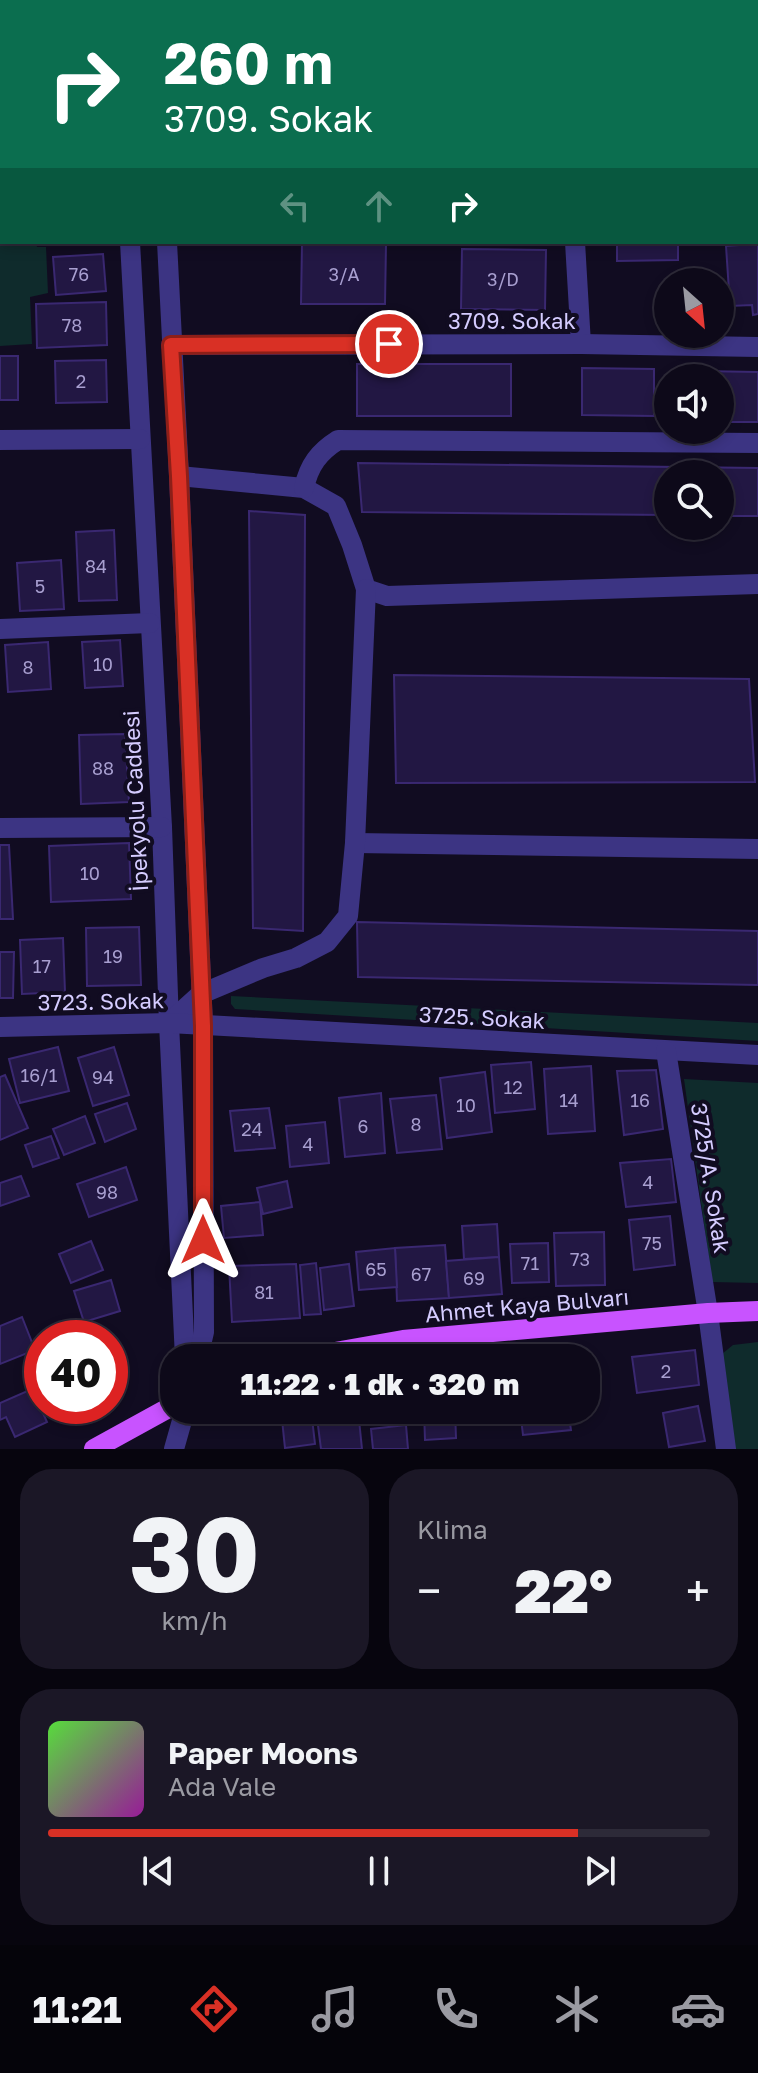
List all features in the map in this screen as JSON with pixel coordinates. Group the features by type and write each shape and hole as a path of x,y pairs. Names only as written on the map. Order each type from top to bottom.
{"main road":[{"name":"Ahmet Kaya Bulvarı","path":"380,1344 758,1311"},
{"path":"94,1449 160,1413"}],"street":[{"name":"İpekyolu Caddesi","path":"130,244 162,827 184,1344"},
{"path":"167,244 203,1026 204,1332 201,1344"},
{"path":"575,244 581,344"},
{"name":"3709. Sokak","path":"171,345 758,347"},
{"path":"0,440 140,439"},
{"path":"304,488 317,456 338,440 758,443"},
{"path":"169,1023 201,994 296,958 327,942 348,916 355,843 366,589 336,506 304,488 179,476"},
{"path":"366,589 387,596 758,584"},
{"path":"0,629 150,623"},
{"path":"0,828 162,827"},
{"path":"355,843 758,849"},
{"name":"3723. Sokak","path":"0,1027 169,1023 203,1026"},
{"name":"3725. Sokak","path":"203,1026 758,1055"},
{"name":"3725/A. Sokak","path":"666,1051 708,1313 726,1449"},
{"path":"174,1449 181,1424"}],"green space":[{"path":"36,244 37,247 46,247 48,293 30,297 32,344 0,346 0,245"},
{"path":"231,996 758,1023 758,1041 235,1009"},
{"path":"684,1079 758,1083 758,1283 712,1282"},
{"path":"758,1342 758,1449 734,1449 722,1354 733,1345"}],"building":[{"path":"302,244 386,244 385,304 301,304"},
{"path":"617,244 678,244 678,260 617,261"},
{"path":"758,244 758,314 753,315 752,305 734,306 734,268 727,268 726,246"},
{"path":"462,249 546,250 545,310 461,309"},
{"path":"103,254 106,291 56,295 53,257"},
{"path":"106,302 107,345 37,348 36,304"},
{"path":"0,356 18,356 18,400 0,400"},
{"path":"106,360 107,402 56,403 55,361"},
{"path":"357,364 511,364 511,416 357,416"},
{"path":"582,368 654,369 654,416 582,415"},
{"path":"734,372 758,372 758,422 734,422"},
{"path":"358,463 654,467 654,515 362,512"},
{"path":"734,468 758,468 758,516 734,516"},
{"path":"249,511 305,515 303,931 253,928"},
{"path":"114,530 117,600 79,601 76,532"},
{"path":"61,560 64,609 20,611 17,563"},
{"path":"120,640 123,686 85,688 82,642"},
{"path":"48,642 51,689 8,692 5,645"},
{"path":"394,675 749,679 755,782 396,783"},
{"path":"125,734 129,802 81,804 79,735"},
{"path":"129,843 131,899 51,902 49,846"},
{"path":"0,845 9,845 13,919 0,919"},
{"path":"357,922 758,931 758,985 358,977"},
{"path":"139,927 141,985 87,986 86,928"},
{"path":"63,938 65,992 22,994 20,940"},
{"path":"0,952 14,952 13,998 0,998"},
{"path":"58,1047 69,1091 20,1103 9,1059"},
{"path":"114,1047 129,1095 93,1106 78,1058"},
{"path":"531,1062 535,1109 495,1113 491,1065"},
{"path":"591,1066 595,1131 548,1134 544,1069"},
{"path":"656,1070 663,1129 624,1135 617,1071"},
{"path":"485,1072 492,1132 447,1138 440,1078"},
{"path":"5,1075 28,1128 0,1140 0,1077"},
{"path":"381,1093 385,1153 345,1157 339,1098"},
{"path":"436,1095 442,1149 397,1153 390,1099"},
{"path":"127,1103 136,1129 105,1142 95,1114"},
{"path":"269,1108 275,1148 235,1151 230,1111"},
{"path":"85,1116 95,1143 64,1155 53,1129"},
{"path":"325,1122 329,1163 290,1167 286,1126"},
{"path":"51,1136 59,1158 33,1167 25,1145"},
{"path":"671,1159 676,1202 626,1207 620,1163"},
{"path":"126,1167 137,1200 89,1217 77,1184"},
{"path":"21,1176 29,1196 0,1206 0,1183"},
{"path":"287,1181 292,1207 263,1214 257,1188"},
{"path":"260,1202 263,1235 224,1238 221,1206"},
{"path":"670,1216 675,1265 634,1270 629,1220"},
{"path":"497,1224 499,1257 464,1259 462,1226"},
{"path":"604,1232 605,1285 556,1286 554,1233"},
{"path":"91,1241 103,1270 71,1283 59,1254"},
{"path":"548,1243 549,1282 512,1283 510,1244"},
{"path":"445,1245 449,1298 397,1301 395,1248"},
{"path":"395,1248 397,1287 359,1290 356,1252"},
{"path":"499,1257 502,1294 449,1298 446,1261"},
{"path":"316,1263 321,1314 304,1315 300,1265"},
{"path":"296,1264 300,1318 232,1322 229,1266"},
{"path":"349,1264 354,1306 324,1310 320,1268"},
{"path":"111,1280 120,1311 83,1320 74,1291"},
{"path":"22,1317 24,1322 24,1354 0,1364 0,1326"},
{"path":"695,1350 699,1385 637,1393 632,1357"},
{"path":"24,1392 24,1424 43,1424 15,1437 6,1417 0,1420 0,1403"},
{"path":"698,1406 705,1441 669,1447 663,1413"},
{"path":"282,1424 313,1424 315,1444 285,1448"},
{"path":"318,1424 359,1424 362,1449 321,1449"},
{"path":"424,1424 456,1424 456,1438 425,1440"},
{"path":"522,1424 570,1424 571,1430 523,1435"},
{"path":"406,1425 408,1449 373,1449 371,1429"}],"route":[{"path":"203,1240 203,1026 171,345 389,344"}]}
